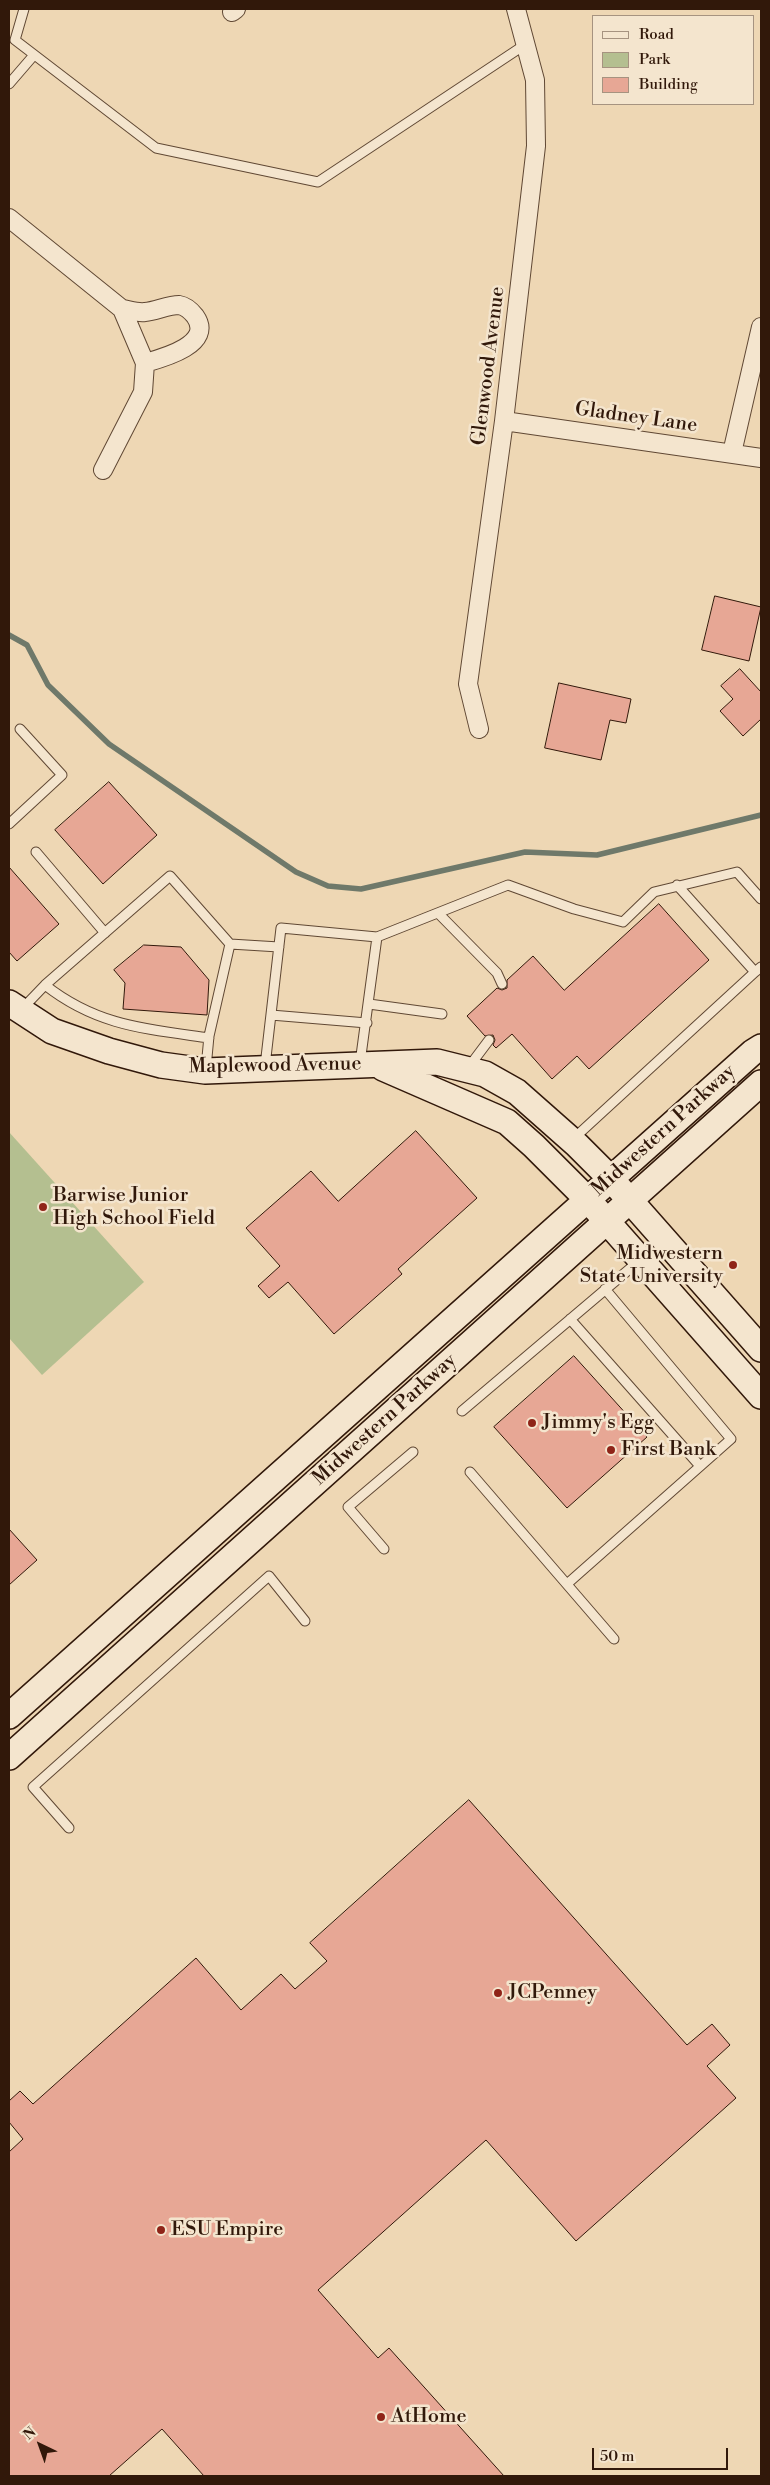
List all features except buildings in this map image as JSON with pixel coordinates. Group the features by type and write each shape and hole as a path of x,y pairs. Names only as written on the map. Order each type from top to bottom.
{"main road":[{"name":"Maplewood Avenue","path":"15,1007 52,1031 109,1051 161,1065 205,1071 436,1062 485,1074 517,1092 572,1140 611,1179 761,1348"},
{"name":"Midwestern Parkway","path":"9,1716 753,1052 761,1047"},
{"name":"Maplewood Avenue","path":"368,1066 456,1098 507,1122 588,1200 761,1396"},
{"name":"Midwestern Parkway","path":"9,1757 761,1083"},
{"path":"268,1485 288,1506"}],"street":[{"name":"Glenwood Avenue","path":"479,729 468,684 504,421 536,146 535,80 516,9"},
{"path":"9,218 122,310 145,363 143,392 103,470"},
{"path":"122,310 143,312 180,305 188,308 196,317 199,330 196,337 177,354 145,363"},
{"path":"732,453 761,326"},
{"name":"Gladney Lane","path":"504,421 761,458"}],"lane":[{"path":"24,9 15,40 156,148 318,182 526,44"},
{"path":"9,84 34,55"},
{"path":"9,824 62,775 20,729"},
{"path":"36,852 105,933"},
{"path":"264,1069 282,928 377,937 508,885 574,909 623,922 654,892 737,872 761,899"},
{"path":"15,1007 45,985 170,876 230,944 279,947"},
{"path":"572,1140 758,969 677,885"},
{"path":"438,913 497,973 502,984"},
{"path":"368,1066 367,1023 377,937"},
{"path":"205,1071 209,1038 230,944"},
{"path":"45,985 68,1003 124,1026 209,1038"},
{"path":"369,1004 442,1014"},
{"path":"271,1015 367,1023"},
{"path":"466,1069 489,1040"},
{"path":"462,1411 640,1259"},
{"path":"567,1584 731,1439 605,1290"},
{"path":"570,1319 700,1466"},
{"path":"384,1549 348,1507 413,1452"},
{"path":"470,1472 614,1639"},
{"path":"69,1828 33,1787 270,1576 305,1621"}],"green space":[{"name":"Barwise Junior High School Field","path":"9,1132 144,1282 42,1375 9,1338"}],"waterway":[{"path":"9,635 27,645 48,685 109,744 296,872 328,886 361,889 525,852 597,855 761,815"}],"place":[{"name":"Barwise Junior High School Field","path":"43,1207"},
{"name":"Midwestern State University","path":"733,1265"},
{"name":"Jimmy's Egg","path":"532,1423"},
{"name":"First Bank","path":"611,1450"},
{"name":"JCPenney","path":"498,1993"},
{"name":"ESU Empire","path":"161,2230"},
{"name":"AtHome","path":"381,2417"}]}
